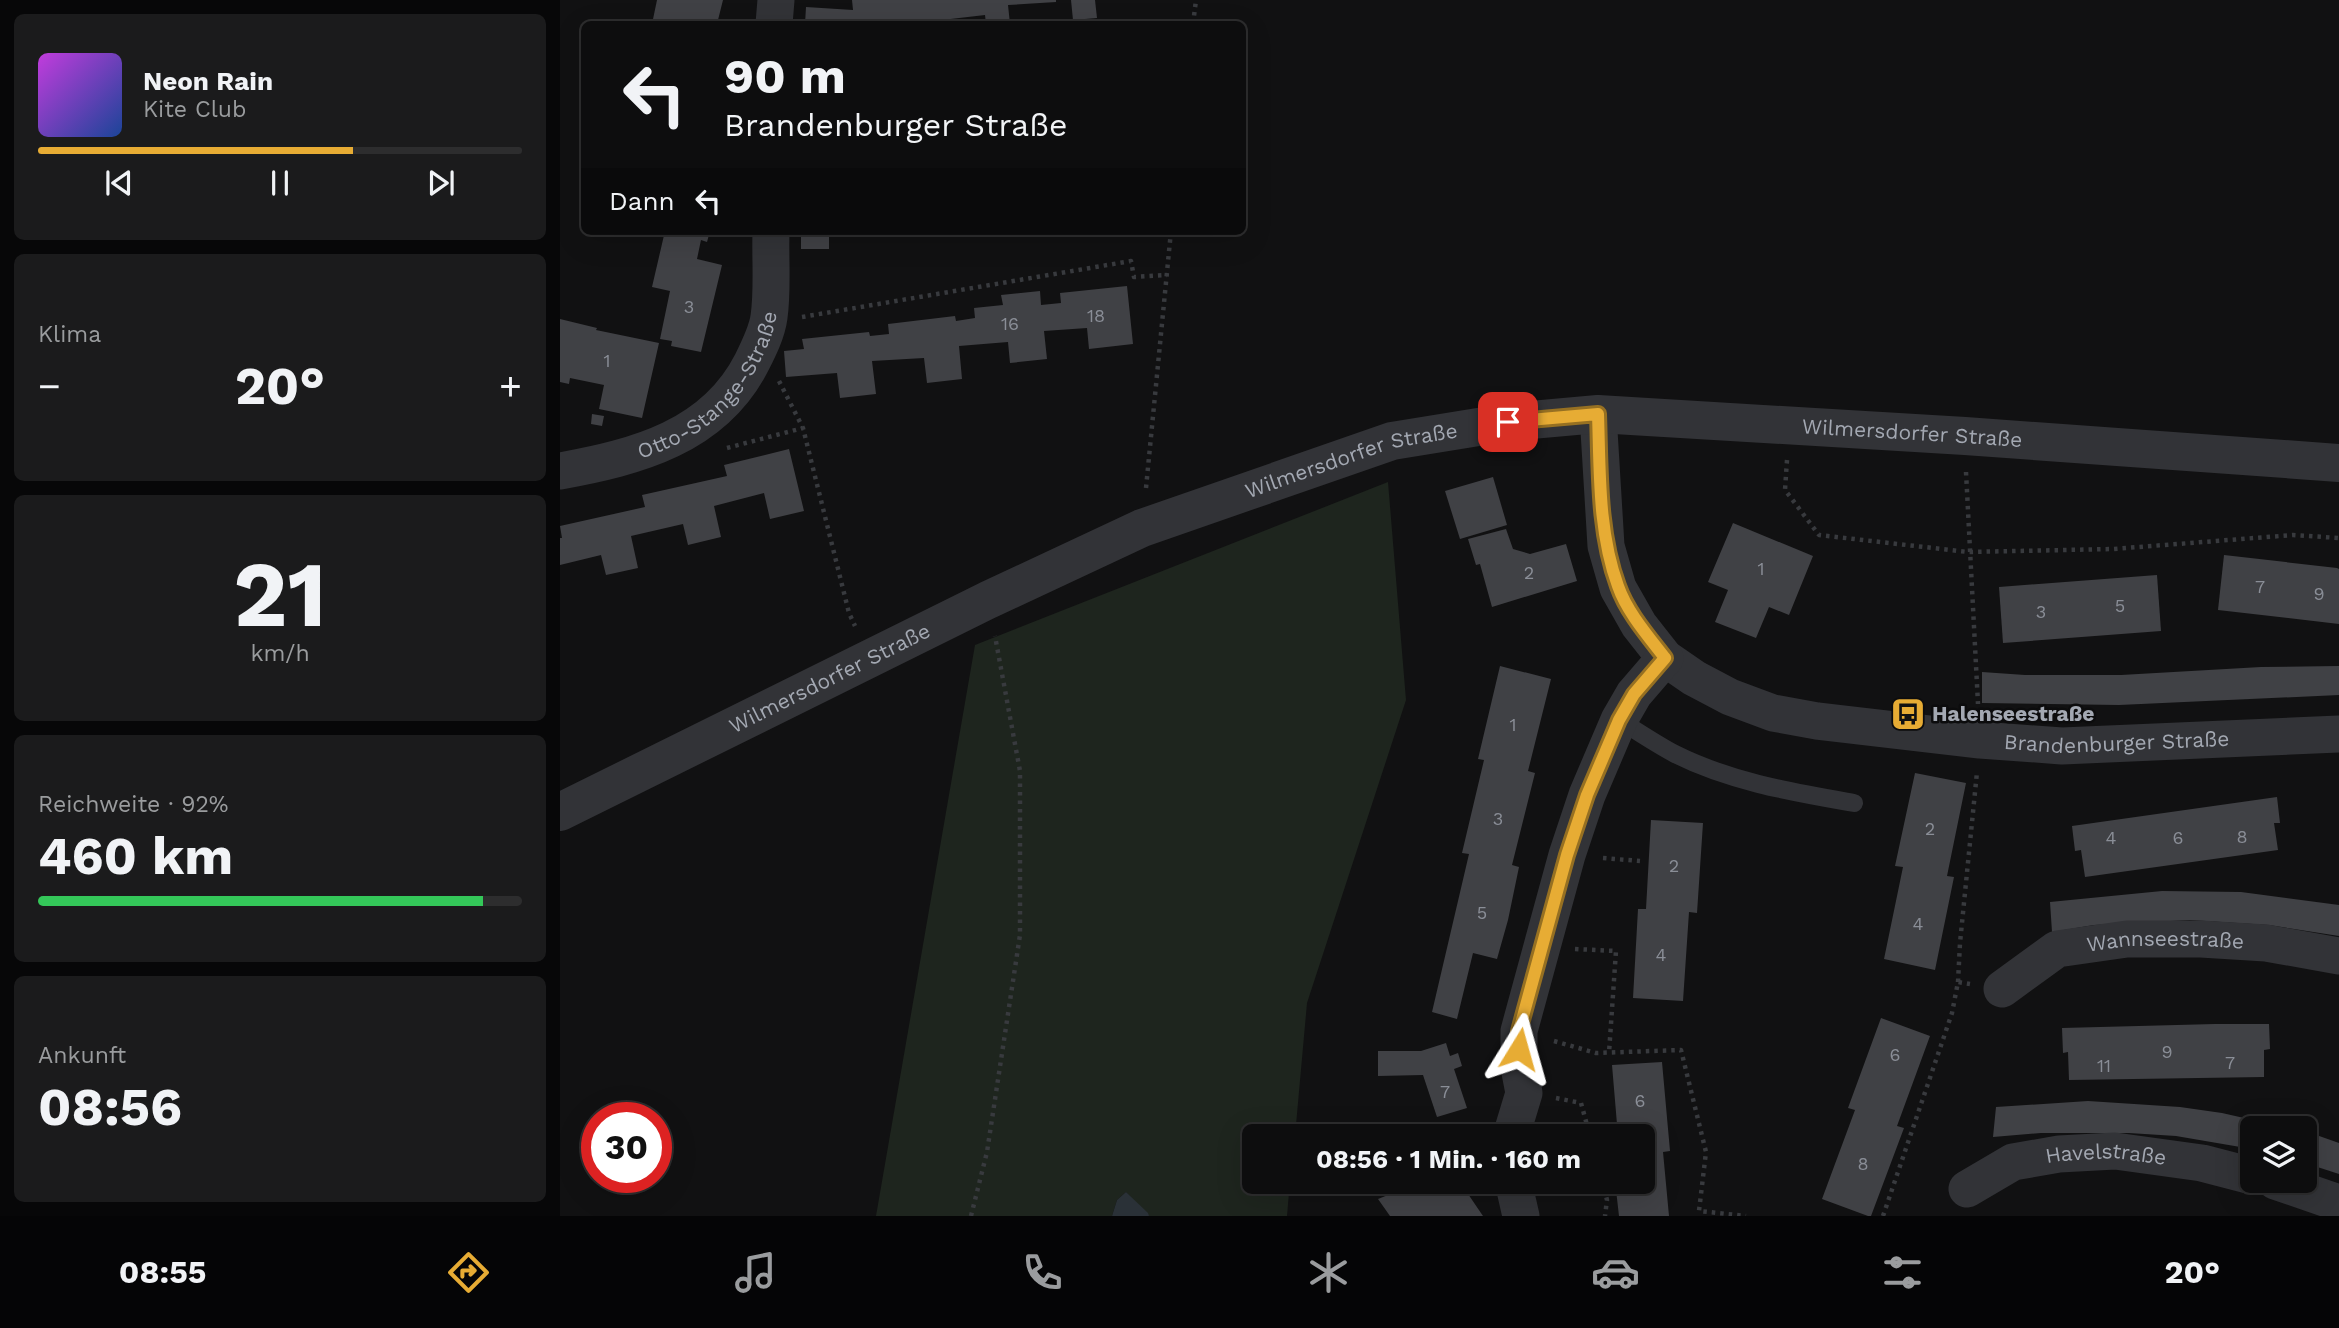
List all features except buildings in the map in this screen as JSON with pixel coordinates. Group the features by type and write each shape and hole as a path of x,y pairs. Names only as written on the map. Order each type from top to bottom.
{"street":[{"path":"774,21 776,0"},
{"name":"Otto-Stange-Straße","path":"560,471 645,451 693,428 725,403 742,382 769,318 771,235"},
{"name":"Wilmersdorfer Straße","path":"560,812 988,600 1142,528 1392,441 1508,422 1598,414 1965,436 2339,463"},
{"name":"Brandenburger Straße","path":"1598,414 1606,546 1618,588 1639,625 1665,658 1693,678 1730,697 1773,713 1817,721 1980,740 2062,746 2339,734"},
{"path":"1515,1124 1524,1093 1519,1067 1519,1031 1567,855 1587,795 1619,720 1634,694 1665,658"},
{"name":"Wannseestraße","path":"2002,989 2057,949 2127,939 2253,942 2339,956"},
{"name":"Havelstraße","path":"1967,1189 2013,1161 2059,1154 2115,1151 2202,1163 2240,1172"},
{"path":"2310,1193 2339,1203"},
{"path":"1516,1194 1521,1216"}],"lane":[{"path":"1619,720 1675,754 1728,776 1772,788 1854,803"}],"path":[{"path":"1193,21 1195,0"},
{"path":"1142,528 1171,235"},
{"path":"769,318 797,318 1131,261 1133,277 1167,275"},
{"path":"755,355 775,373 803,428 849,613 870,659"},
{"path":"1790,426 1785,490 1819,535 1968,552 2113,549 2292,535 2339,538"},
{"path":"693,428 718,450 803,428"},
{"path":"1883,1216 1952,1013 1958,982 1980,740 1968,552 1965,436"},
{"path":"971,1216 987,1152 1020,935 1020,771 988,600"},
{"path":"1543,947 1616,951 1609,1053"},
{"path":"1958,982 2002,989"},
{"path":"1519,1031 1597,1053 1681,1050 1706,1152 1699,1211 1746,1216"},
{"path":"1524,1093 1581,1103 1587,1124"},
{"path":"1605,1194 1605,1216"}],"shaded area":[{"path":"1388,482 1406,700 1307,1003 1296,1124 1242,1124 1242,1194 1289,1194 1287,1216 1149,1216 1126,1192 1117,1200 1112,1216 876,1216 975,645"},
{"path":"1126,1192 1149,1216 1112,1216 1117,1200"}],"place":[{"name":"Halenseestraße","path":"1908,714"}],"route":[{"path":"1508,422 1598,414 1606,546 1618,588 1639,625 1665,658 1634,694 1619,720 1587,795 1567,855 1519,1031 1519,1049"}]}
